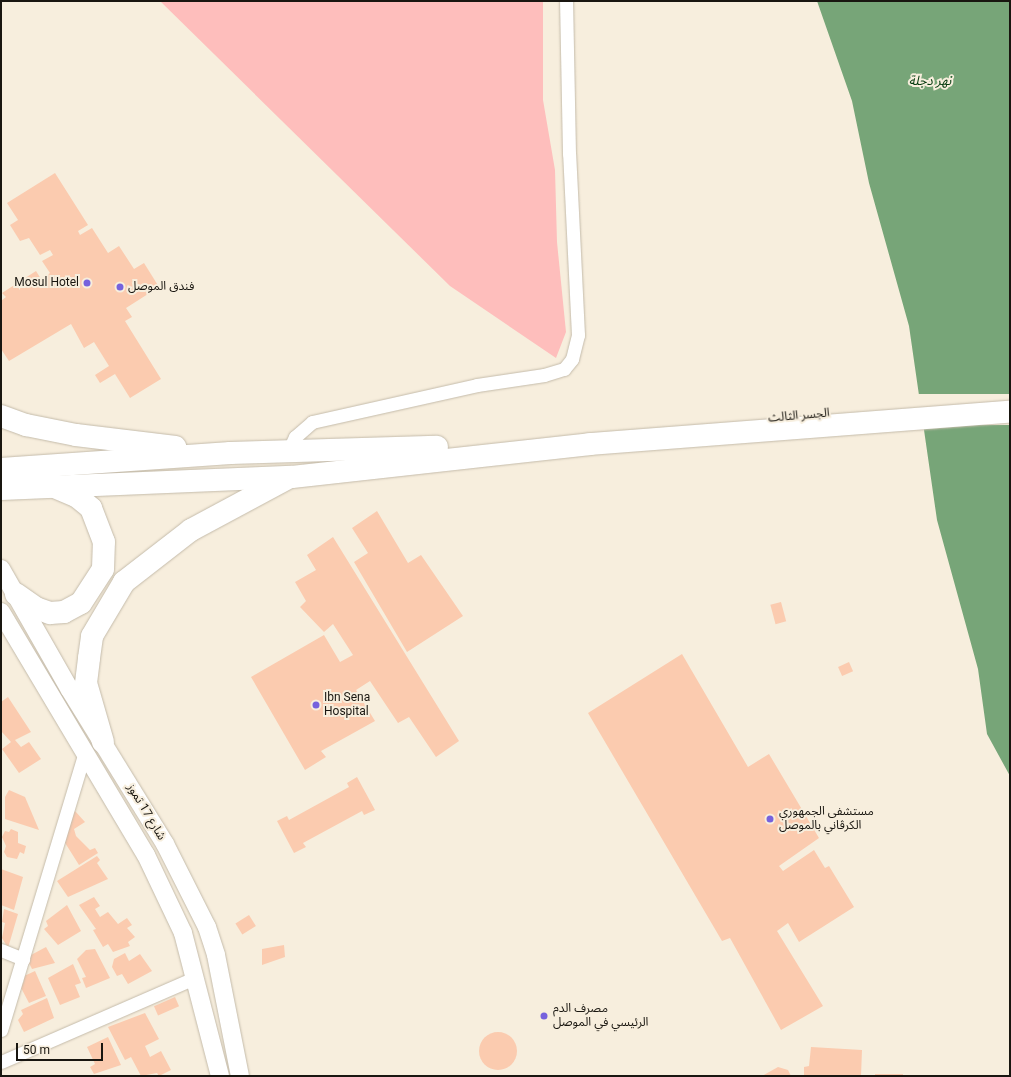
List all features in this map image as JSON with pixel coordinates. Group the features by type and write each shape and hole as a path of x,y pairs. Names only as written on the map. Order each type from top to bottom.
{"highway":[{"name":"الجسر الثالث","path":"590,438 877,410 1010,403"},
{"name":"الجسر الثالث","path":"590,438 1010,412"},
{"path":"1,416 26,425 76,435 230,454"},
{"path":"1,489 26,477 230,454 287,454 590,438"},
{"path":"52,486 292,477 590,438"},
{"path":"1,469 52,486 76,496 91,508 104,542 103,568 81,603 64,612 50,613 36,608 16,594"},
{"path":"94,747 86,683 92,636 124,582 190,530 292,477"}],"main road":[{"name":"شارع 17 تموز","path":"1,569 16,594 94,747 183,933 220,1076"},
{"name":"شارع 17 تموز","path":"1,612 94,747 165,844 207,927 216,955 240,1076"},
{"path":"146,855 165,844"}],"street":[{"path":"287,454 295,437 312,422 477,385 555,373 564,369 572,359 578,335 569,154 566,1"},
{"path":"1,1030 23,959 94,747"},
{"path":"1,950 23,959"},
{"path":"1,1062 194,978"}],"shaded area":[{"path":"160,1 543,1 543,100 555,170 557,242 566,332 556,358 450,286"}],"water":[{"name":"نهر دجلة","path":"817,1 1010,1 1010,776 987,734 978,669 937,520 909,326 869,183 852,101"}],"pier":[{"path":"918,394 1010,394 1010,425 918,425"}],"building":[{"name":"Mosul Hotel","path":"55,173 88,225 78,231 80,235 92,228 108,253 119,246 134,269 144,263 159,287 126,308 132,317 125,321 161,379 130,398 115,374 100,383 95,375 109,366 94,342 84,348 71,324 9,361 1,349 1,301 6,297 2,293 36,271 41,279 50,273 42,261 53,255 50,250 40,255 29,238 20,241 10,225 18,220 7,203"},
{"path":"377,511 408,563 421,555 463,616 407,652 354,562 368,553 352,528"},
{"path":"333,537 459,741 436,757 409,717 398,723 370,681 356,690 375,721 321,751 326,757 305,770 251,677 324,635 340,662 353,655 333,624 324,632 300,607 306,601 295,582 316,570 307,555"},
{"path":"781,602 786,621 776,624 770,605"},
{"path":"682,654 748,767 769,754 819,838 779,866 783,871 814,850 825,868 829,866 854,907 799,942 788,923 777,931 823,1006 781,1030 730,938 722,941 588,713"},
{"path":"849,662 853,671 842,676 838,667"},
{"path":"8,697 31,732 15,740 21,747 29,742 41,759 19,773 2,749 11,742 1,731 1,702"},
{"path":"357,777 375,810 364,815 362,811 303,843 306,847 294,853 277,821 287,816 289,820 349,787 347,783"},
{"path":"9,790 25,797 39,830 5,819 5,797"},
{"path":"75,811 85,822 74,829 76,836 90,850 95,848 98,853 79,865 62,838 67,815"},
{"path":"11,829 18,832 18,843 26,846 24,854 20,852 17,859 7,857 4,852 6,846 2,837 5,831 9,832"},
{"path":"97,856 100,860 97,863 108,879 68,897 57,881"},
{"path":"1,869 23,877 14,910 1,905"},
{"path":"94,897 100,906 95,909 100,917 108,912 118,924 127,918 132,925 127,928 135,937 128,942 130,946 113,952 108,944 103,947 93,930 96,929 79,905"},
{"path":"67,905 81,931 58,945 44,929 48,926 46,921"},
{"path":"4,909 18,914 8,948 2,938 5,923 2,922"},
{"path":"249,915 256,926 242,935 235,923"},
{"path":"284,945 285,957 262,965 262,949"},
{"path":"46,947 55,963 32,969 29,963 31,955"},
{"path":"95,949 110,978 86,988 82,978 86,977 77,959 86,950"},
{"path":"125,953 129,961 140,954 152,971 128,984 122,974 117,976 112,967 114,959"},
{"path":"73,964 81,983 75,985 80,997 60,1005 48,978"},
{"path":"35,971 46,996 29,1003 19,984 24,982 22,977"},
{"path":"175,997 179,1006 158,1015 154,1006"},
{"path":"47,998 54,1018 24,1032 18,1020 23,1014 21,1010"},
{"path":"145,1013 159,1039 145,1046 150,1057 161,1051 171,1070 159,1076 157,1073 141,1076 131,1057 125,1060 108,1027"},
{"path":"494,1032 502,1032 512,1037 516,1044 516,1058 512,1065 502,1070 494,1070 484,1065 482,1062 479,1055 479,1047 484,1037 487,1035"},
{"path":"108,1037 121,1065 94,1074 90,1067 95,1064 87,1047"},
{"path":"811,1047 862,1050 861,1076 804,1076 804,1067 809,1066"},
{"path":"778,1067 788,1070 791,1076 762,1076"},
{"path":"875,1074 903,1074 903,1076 875,1076"}],"place":[{"name":"Mosul Hotel","path":"87,283"},
{"name":"فندق الموصل","path":"120,287"},
{"name":"Ibn Sena Hospital","path":"316,705"},
{"name":"مستشفى الجمهوري الكرڤاني بالموصل","path":"770,819"},
{"name":"مصرف الدم الرئيسي في الموصل","path":"544,1016"}]}
